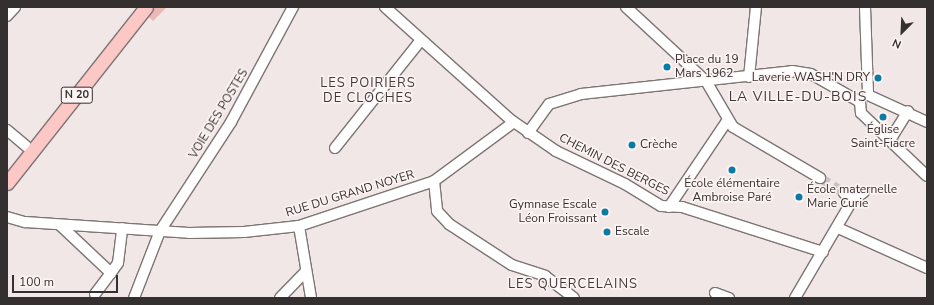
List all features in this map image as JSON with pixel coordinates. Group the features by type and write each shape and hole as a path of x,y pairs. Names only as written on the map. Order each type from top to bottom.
{"main road":[{"name":"N 20","path":"7,170 136,7"},
{"name":"N 20","path":"7,183 146,7"}],"street":[{"path":"7,16 15,7"},
{"name":"VOIE DES POSTES","path":"134,298 160,231 231,122 293,7"},
{"name":"CHEMIN DES BERGES","path":"385,7 420,41 514,122 556,152 669,208 682,207 823,252"},
{"path":"626,7 706,81 727,121 820,178"},
{"path":"749,77 756,7"},
{"path":"865,7 868,95"},
{"path":"335,148 420,41"},
{"path":"693,82 696,72"},
{"path":"528,133 546,107 556,101 596,92 693,82 804,72 860,102"},
{"path":"860,102 868,95"},
{"path":"868,95 908,111 927,122"},
{"path":"860,102 862,113 927,176"},
{"path":"908,111 927,115"},
{"path":"890,140 908,111"},
{"path":"669,208 727,121"},
{"name":"RUE DU GRAND NOYER","path":"7,216 60,225 214,233 299,226 434,180 514,122"},
{"path":"7,130 26,146"},
{"path":"434,180 438,211 450,224 512,265 545,276 574,298"},
{"path":"795,298 838,228 852,201 864,192"},
{"path":"844,193 852,201"},
{"path":"60,225 111,273"},
{"path":"299,226 304,272 312,298"},
{"path":"95,294 118,263 122,228"},
{"path":"838,228 927,268"},
{"path":"280,298 304,272"},
{"path":"715,293 729,298"}],"shaded area":[{"path":"153,7 167,7 153,21 147,15"}],"tunnel":[{"path":"820,178 844,193"}],"place":[{"name":"Place du 19 Mars 1962","path":"667,67"},
{"name":"Laverie WASH'N DRY","path":"878,78"},
{"name":"Église Saint-Fiacre","path":"883,117"},
{"name":"Crèche","path":"632,145"},
{"name":"École élémentaire Ambroise Paré","path":"732,170"},
{"name":"École maternelle Marie Curie","path":"799,197"},
{"name":"Gymnase Escale Léon Froissant","path":"605,212"},
{"name":"Escale","path":"607,232"}],"district":[{"name":"LES POIRIERS DE CLOCHES","path":"368,92"},
{"name":"LA VILLE-DU-BOIS","path":"798,97"},
{"name":"LES QUERCELAINS","path":"573,284"}]}
